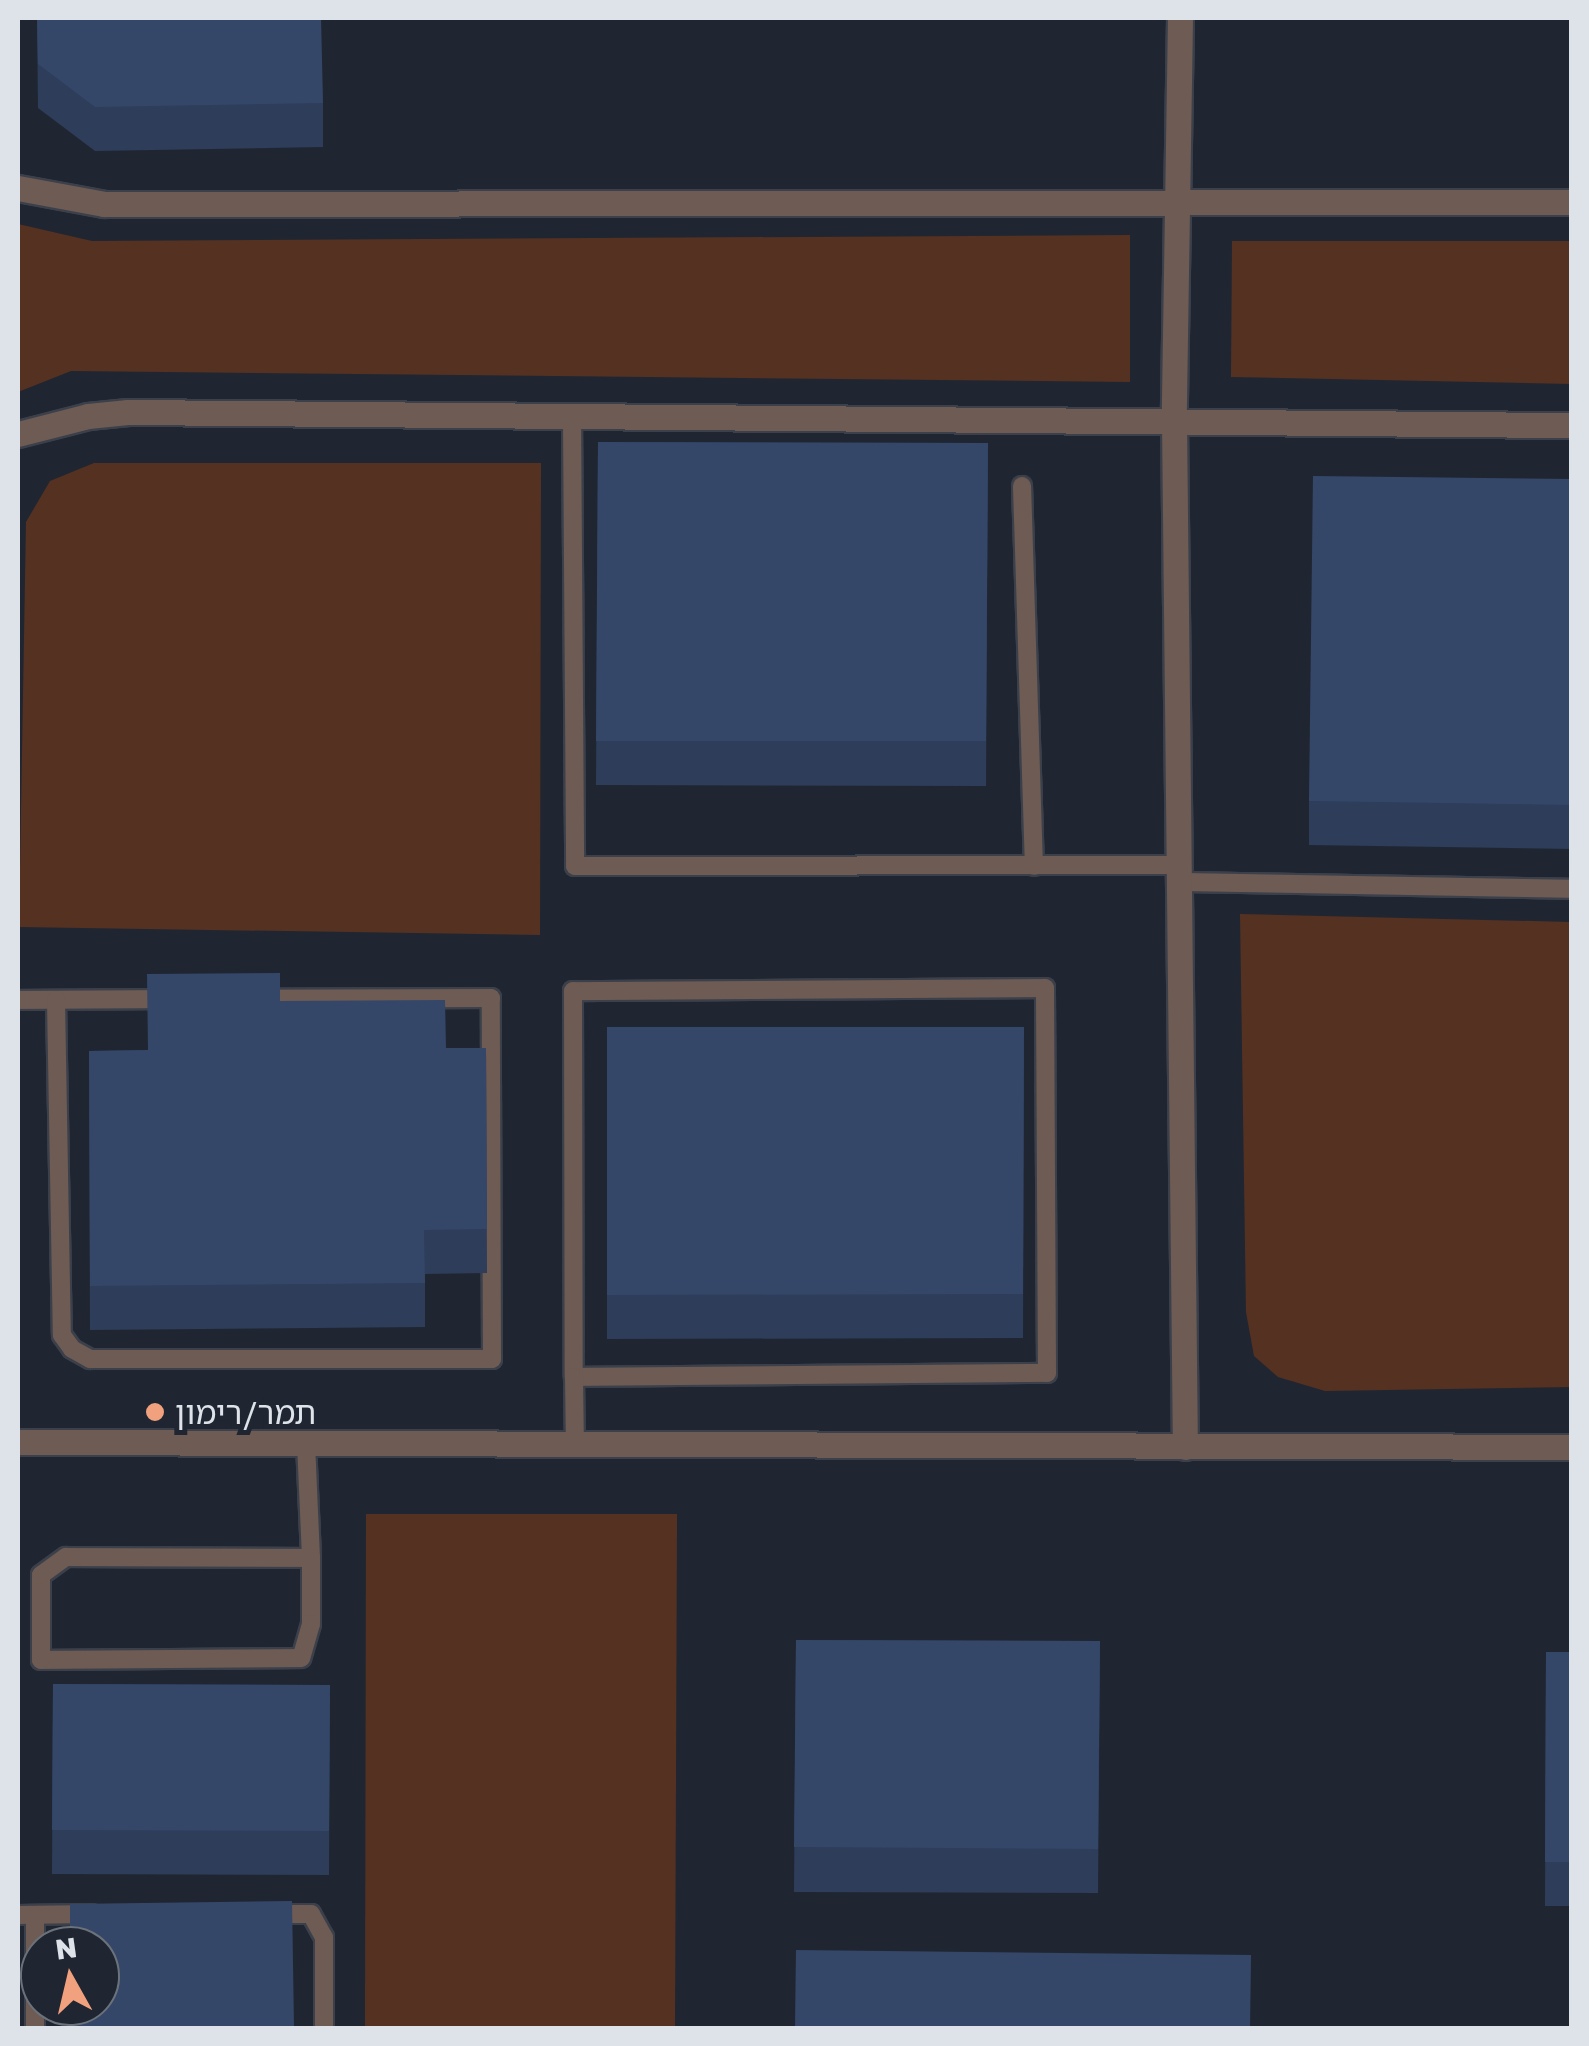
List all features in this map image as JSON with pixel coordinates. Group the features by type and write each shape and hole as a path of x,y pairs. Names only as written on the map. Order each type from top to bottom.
{"street":[{"path":"1180,18 1174,200 1174,421 1185,1447"},
{"path":"18,188 104,204 1572,202"},
{"path":"18,434 88,416 128,412 1572,425"},
{"path":"18,1442 1572,1447"}],"lane":[{"path":"572,416 575,866 1034,866 1572,888"},
{"path":"1022,486 1034,866"},
{"path":"574,1377 1047,1373 1045,988 573,992 574,1377 575,1445"},
{"path":"56,1000 62,1335 72,1349 90,1358 492,1359 491,998 234,999"},
{"path":"18,1000 194,1000"},
{"path":"306,1443 310,1558 310,1624 301,1658 42,1660 41,1574 66,1557 310,1558"},
{"path":"36,2028 26,1914 114,1914"},
{"path":"252,1914 312,1914 324,1938 324,2028"}],"shaded area":[{"path":"18,224 92,241 1130,235 1130,382 71,371 18,392"},
{"path":"1232,241 1571,241 1571,384 1231,377"},
{"path":"94,463 541,463 540,935 19,927 26,522 50,481"},
{"path":"1240,914 1571,922 1571,1387 1325,1391 1278,1377 1254,1356 1246,1312"},
{"path":"366,1514 677,1514 675,2028 365,2028"}],"building":[{"path":"37,18 321,18 323,103 95,107 38,64"},
{"path":"598,442 988,443 986,741 596,741"},
{"path":"1313,476 1572,479 1572,805 1309,801"},
{"path":"280,973 280,1001 445,1000 446,1048 486,1048 487,1229 424,1230 425,1283 90,1286 89,1051 148,1050 147,974"},
{"path":"607,1027 1024,1027 1023,1294 607,1295"},
{"path":"796,1640 1100,1641 1098,1849 794,1847"},
{"path":"1546,1652 1572,1652 1572,1862 1545,1862"},
{"path":"53,1684 330,1685 329,1831 52,1830"},
{"path":"292,1901 294,2028 71,2028 120,2026 120,1926 70,1926 70,1904"},
{"path":"796,1950 1251,1955 1250,2028 795,2028"}],"place":[{"name":"תמר/רימון","path":"155,1412"}]}
